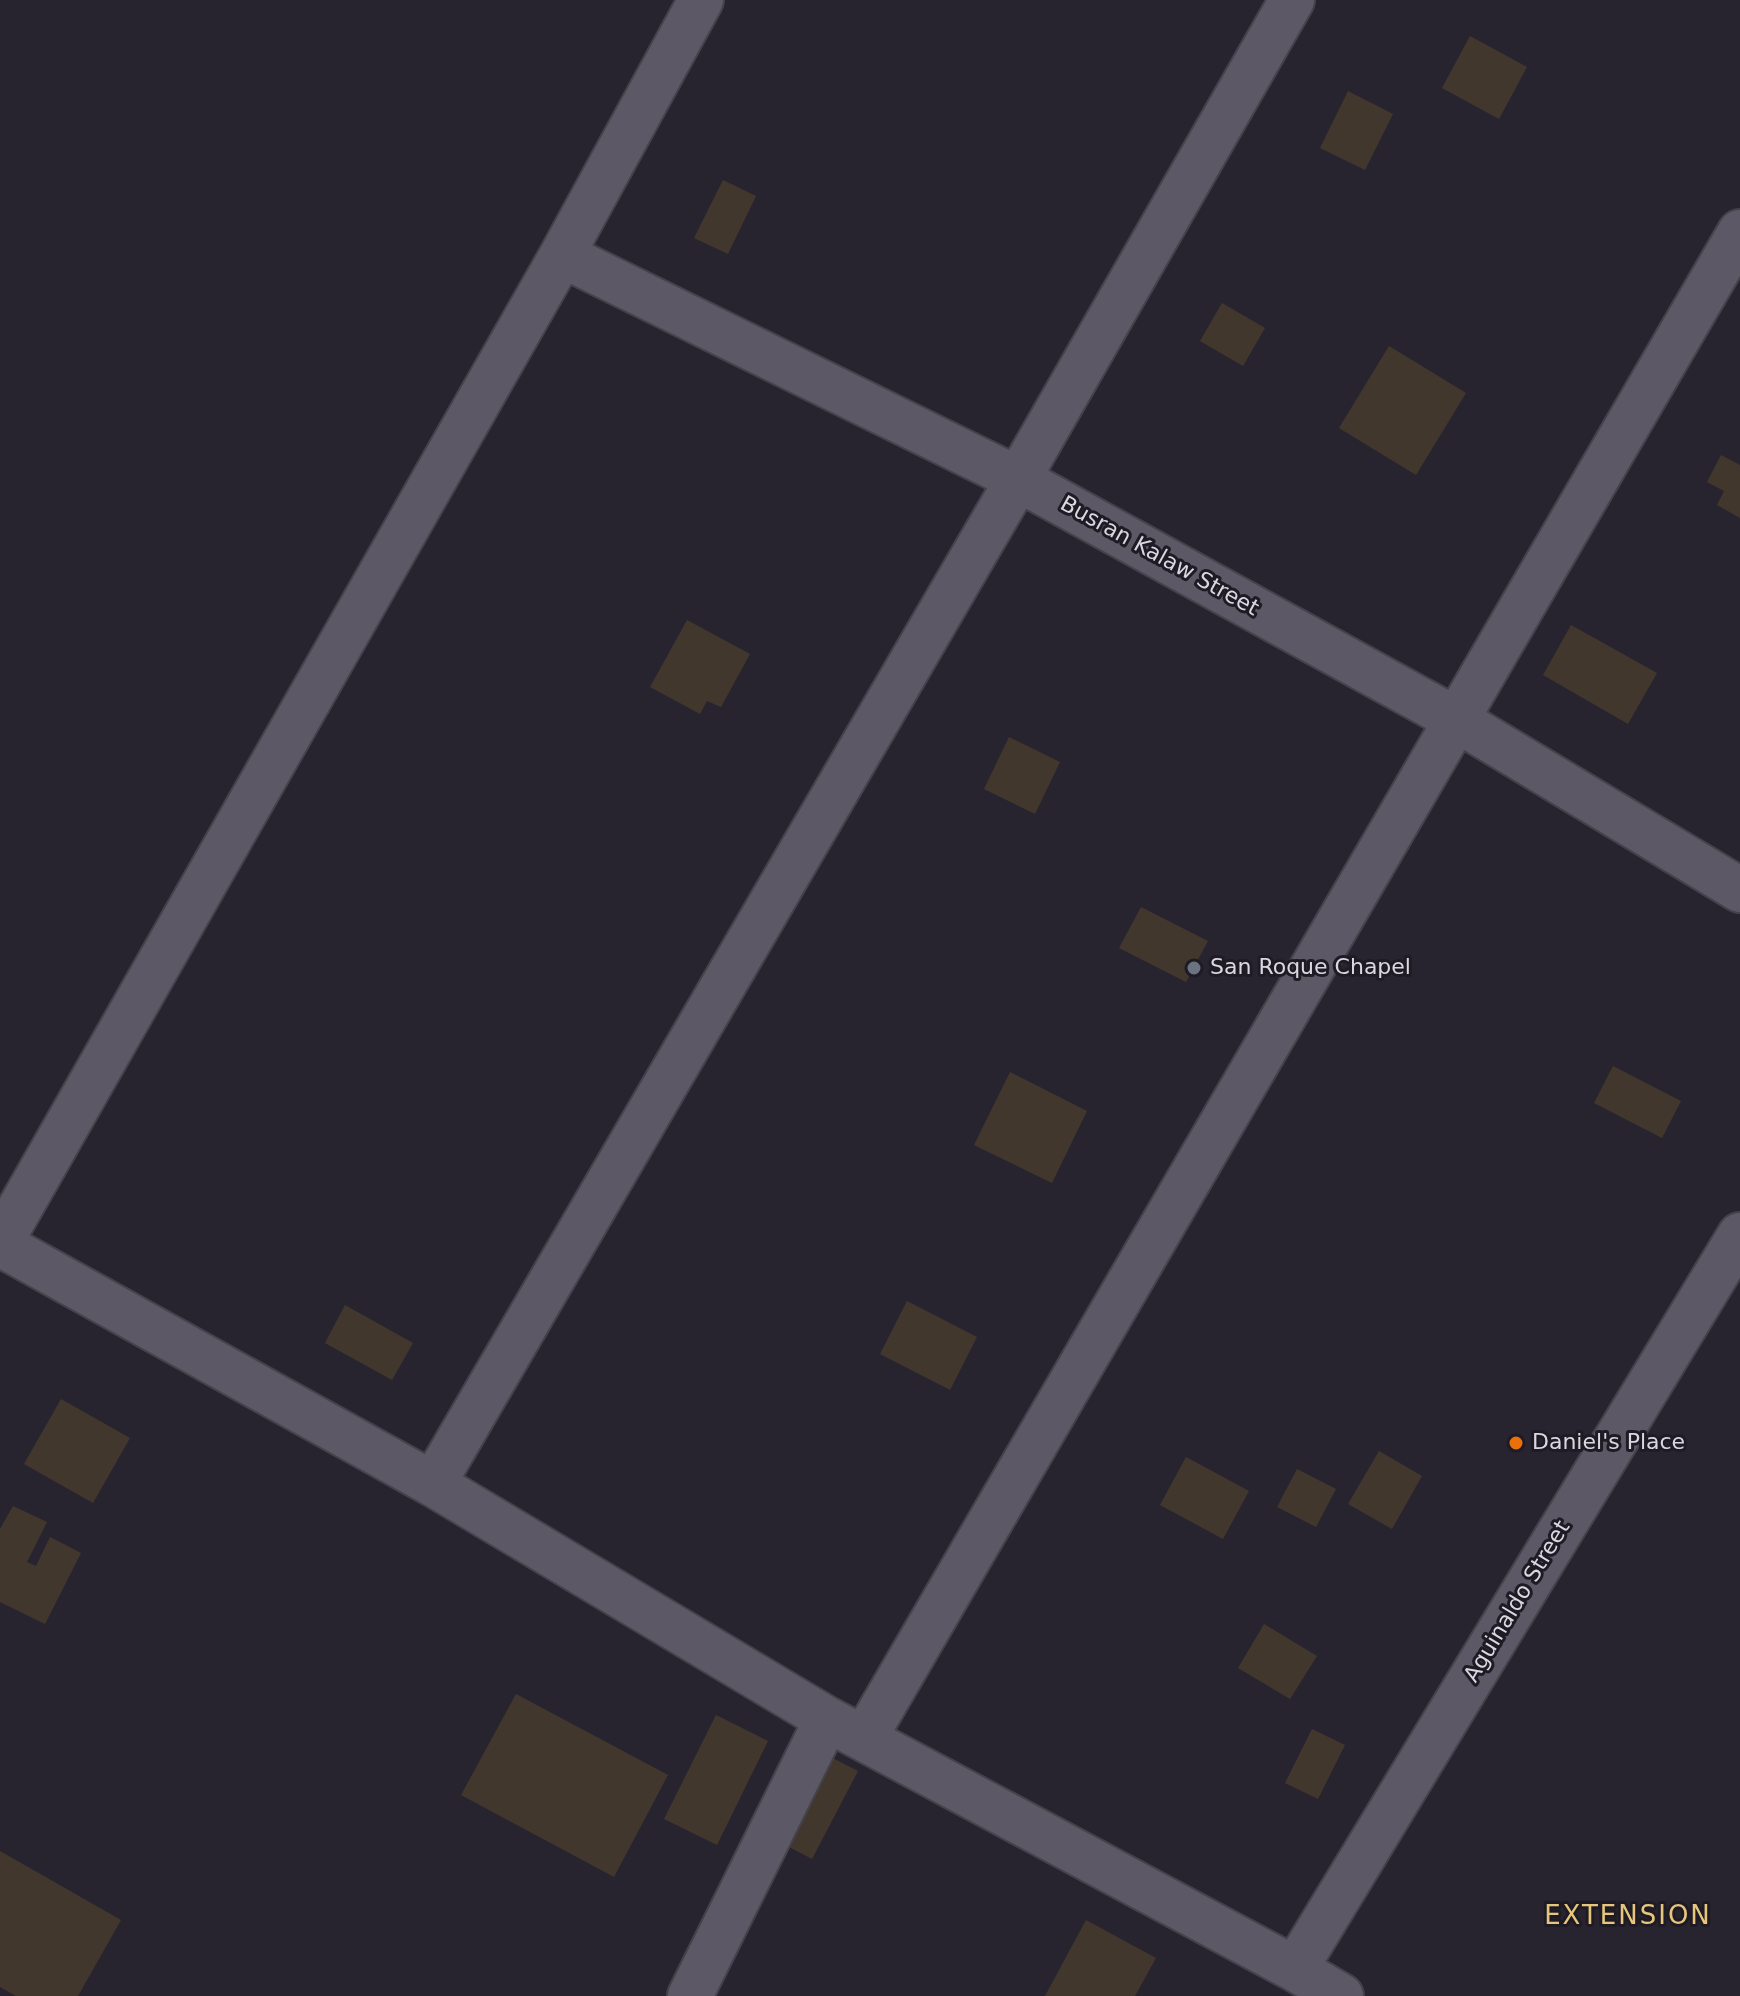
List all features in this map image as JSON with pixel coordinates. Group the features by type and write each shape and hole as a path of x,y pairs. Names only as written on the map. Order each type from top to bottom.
{"street":[{"path":"701,0 562,255 0,1244 433,1484 846,1728 1341,1996"},
{"path":"433,1484 1018,479 1292,0"},
{"path":"704,1991 846,1728 1457,720 1740,232"},
{"name":"Busran Kalaw Street","path":"562,255 1018,479 1457,720 1740,890"},
{"name":"Aguinaldo Street","path":"1295,1969 1740,1235"}],"building":[{"path":"1470,36 1527,67 1499,119 1442,88"},
{"path":"1348,91 1393,114 1365,170 1320,148"},
{"path":"723,180 756,196 728,254 694,238"},
{"path":"1222,303 1265,328 1243,366 1200,341"},
{"path":"1389,346 1466,393 1416,475 1339,428"},
{"path":"1721,455 1740,465 1740,518 1717,505 1724,491 1707,482"},
{"path":"687,620 750,654 721,707 707,701 700,714 650,687"},
{"path":"1571,625 1657,673 1628,724 1543,675"},
{"path":"1009,737 1060,762 1035,814 984,789"},
{"path":"1141,907 1208,941 1186,982 1119,948"},
{"path":"1613,1066 1681,1101 1662,1138 1594,1103"},
{"path":"1010,1072 1087,1111 1052,1183 974,1145"},
{"path":"907,1301 977,1337 950,1390 880,1354"},
{"path":"345,1305 413,1343 392,1380 325,1343"},
{"path":"61,1399 130,1438 93,1503 24,1464"},
{"path":"1379,1451 1422,1476 1392,1529 1348,1504"},
{"path":"1186,1457 1249,1491 1223,1539 1160,1505"},
{"path":"1297,1469 1336,1489 1316,1527 1277,1507"},
{"path":"13,1506 47,1522 27,1562 36,1566 50,1537 81,1553 45,1624 0,1602 0,1529"},
{"path":"1264,1624 1317,1656 1290,1699 1238,1668"},
{"path":"516,1694 668,1775 614,1877 461,1795"},
{"path":"716,1715 768,1741 717,1845 664,1819"},
{"path":"1312,1729 1345,1745 1318,1799 1285,1783"},
{"path":"815,1749 858,1771 812,1859 770,1837"},
{"path":"0,1851 121,1920 78,1996 16,1996 0,1987"},
{"path":"1086,1920 1156,1958 1135,1996 1045,1996"}],"place":[{"name":"San Roque Chapel","path":"1194,968"},
{"name":"Daniel's Place","path":"1516,1443"}],"district":[{"name":"EXTENSION","path":"1628,1917"}]}
